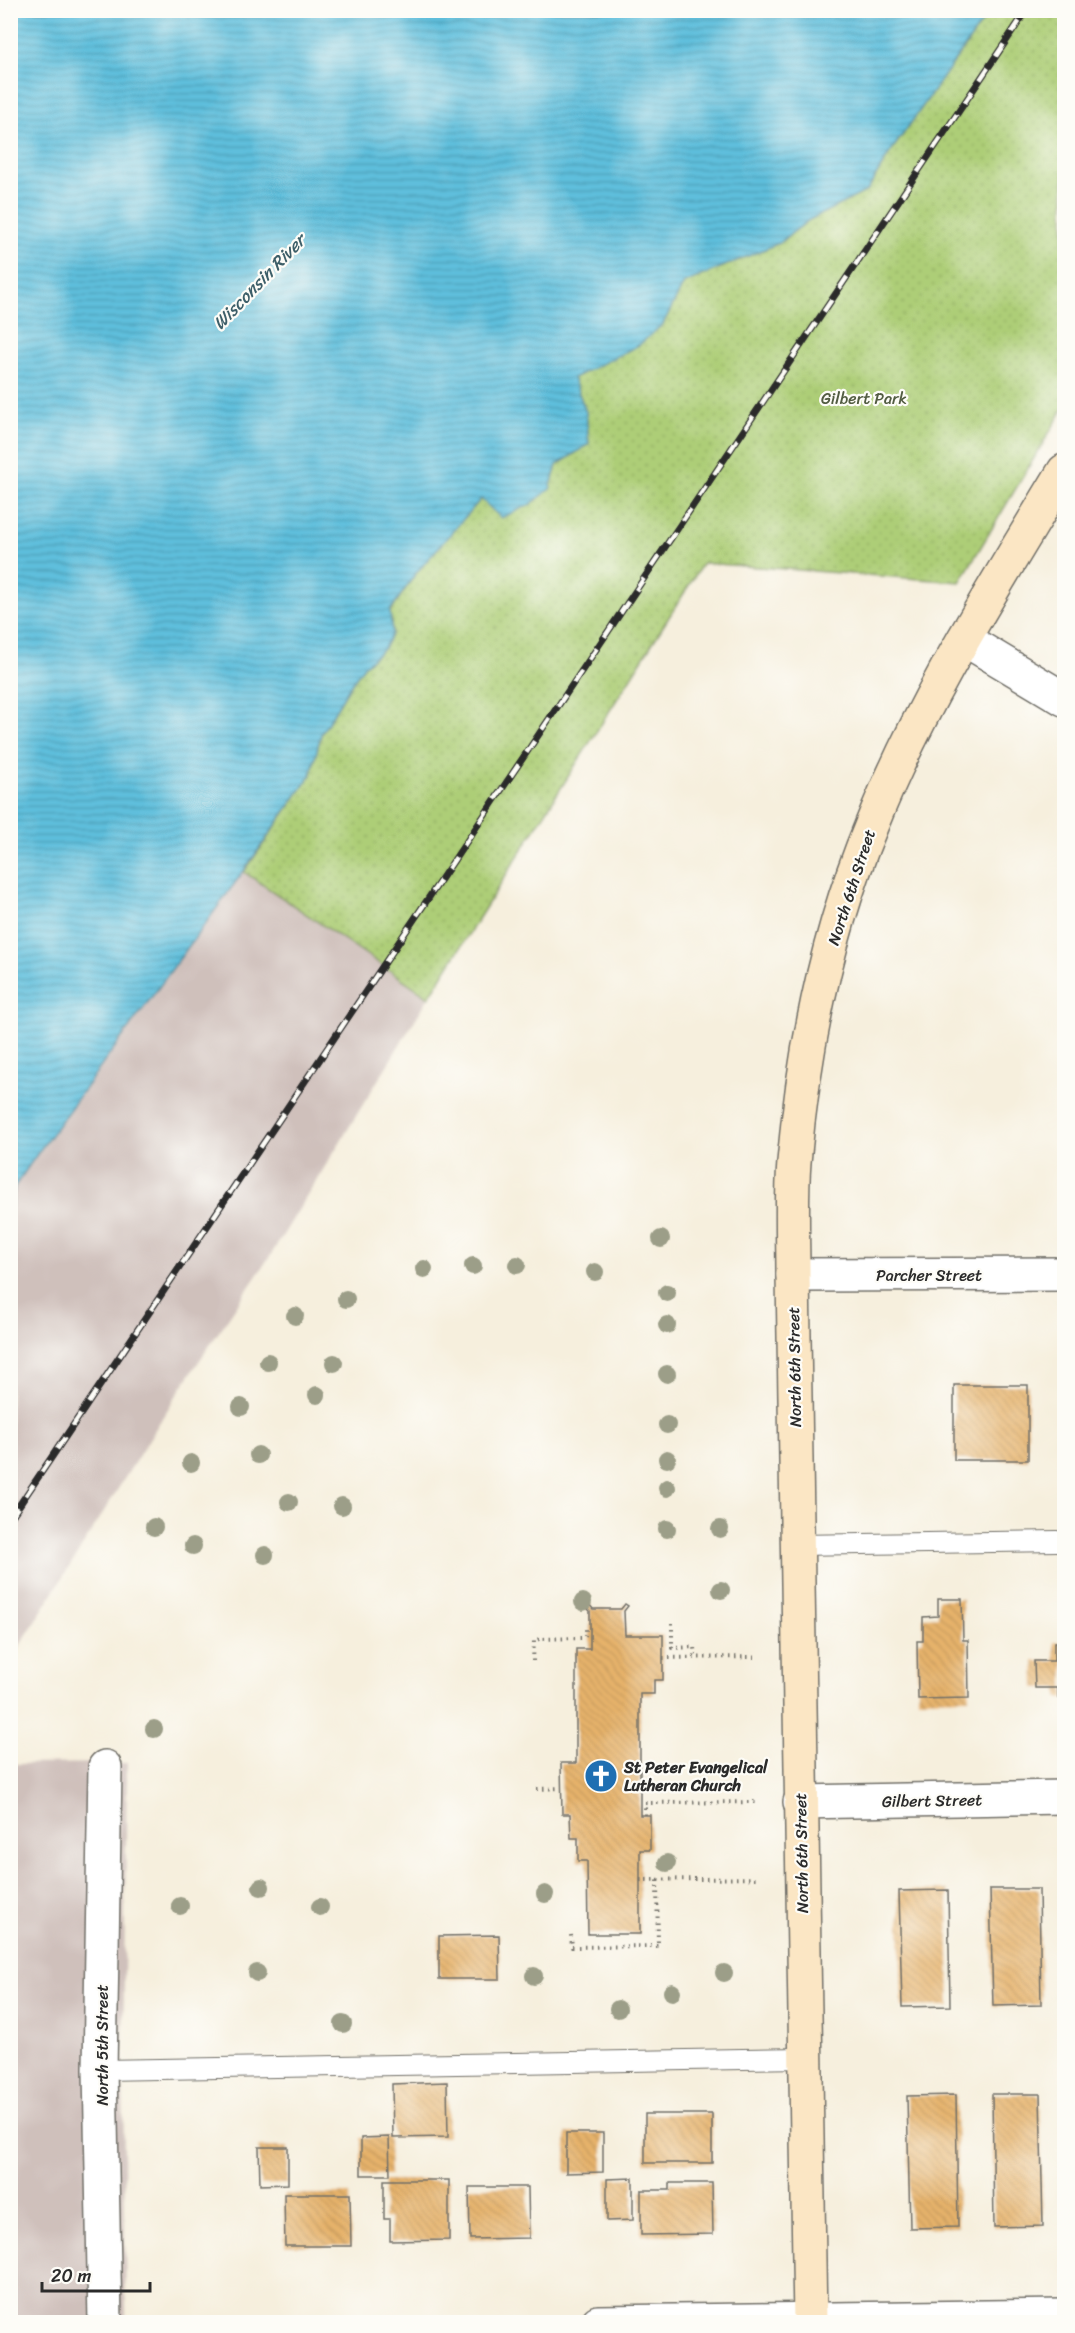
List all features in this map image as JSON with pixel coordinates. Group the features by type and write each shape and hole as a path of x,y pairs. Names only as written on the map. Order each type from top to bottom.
{"main road":[{"name":"North 6th Street","path":"810,2322 792,1275 794,1164 806,1062 827,963 852,877 871,825 924,710 1065,471"}],"street":[{"path":"964,639 1065,699"},
{"name":"Parcher Street","path":"792,1275 1065,1274"},
{"name":"North 5th Street","path":"105,1767 100,2070 105,2322"},
{"name":"Gilbert Street","path":"800,1802 1065,1797"},
{"path":"598,2322 810,2322 1065,2316"}],"lane":[{"path":"796,1545 1058,1541"},
{"path":"100,2070 805,2058"}],"path":[{"path":"672,1623 672,1648 694,1647 694,1658"},
{"path":"533,1661 534,1641 583,1638 586,1635 586,1625"},
{"path":"663,1658 755,1657"},
{"path":"537,1789 561,1788"},
{"path":"645,1815 645,1803 757,1802"},
{"path":"640,1880 758,1878"},
{"path":"572,1935 572,1947 658,1946 657,1880"}],"shaded area":[{"path":"243,872 429,997 272,1253 181,1388 11,1660 10,1209 15,1186"},
{"path":"127,1763 123,2059 126,2322 11,2322 10,1764"}],"green space":[{"name":"Gilbert Park","path":"990,11 1064,11 1064,408 960,582 703,563 429,997 244,872 311,775 321,734 364,666 384,648 392,633 390,612 416,573 481,499 550,489 557,465 589,444 586,412 573,378 639,344 663,324 684,283 779,243 809,220 867,191 889,154"}],"water":[{"name":"Wisconsin River","path":"11,10 990,11 889,154 867,191 809,220 779,243 684,283 663,324 639,345 573,378 586,412 589,444 557,465 550,489 531,504 501,518 481,499 416,573 390,611 392,633 384,648 364,666 321,734 311,775 15,1186 11,1209"}],"building":[{"path":"954,1385 1028,1385 1028,1460 954,1460"},
{"path":"938,1599 962,1599 963,1640 968,1640 969,1698 918,1699 917,1641 923,1641 923,1617 938,1616"},
{"name":"St Peter Evangelical Lutheran Church","path":"589,1604 593,1609 621,1609 625,1604 628,1606 624,1611 625,1635 663,1635 663,1680 654,1680 654,1694 640,1694 640,1815 650,1815 650,1850 640,1850 640,1934 588,1934 587,1861 578,1861 578,1838 571,1838 570,1814 562,1814 561,1763 576,1763 576,1649 590,1649 590,1611 586,1607"},
{"path":"1054,1642 1064,1642 1064,1698 1058,1698 1058,1688 1035,1688 1034,1661 1054,1661"},
{"path":"990,1889 1039,1889 1041,2005 993,2006"},
{"path":"948,1890 950,2006 902,2007 899,1891"},
{"path":"499,1935 500,1979 439,1979 439,1936"},
{"path":"447,2082 448,2137 393,2138 392,2084"},
{"path":"992,2094 1040,2094 1043,2226 994,2227"},
{"path":"956,2095 958,2227 910,2228 907,2096"},
{"path":"645,2114 712,2114 712,2163 645,2163"},
{"path":"566,2133 603,2133 603,2172 566,2173"},
{"path":"389,2137 390,2175 361,2175 361,2138"},
{"path":"259,2147 288,2147 288,2184 260,2185"},
{"path":"633,2178 633,2220 607,2221 607,2179"},
{"path":"384,2180 449,2180 449,2240 390,2241 390,2219 384,2219"},
{"path":"670,2183 712,2183 713,2234 641,2235 641,2190 670,2190"},
{"path":"469,2187 528,2187 529,2238 470,2239"},
{"path":"284,2194 350,2194 351,2246 285,2246"}],"railway":[{"path":"10,1519 1027,10"}],"place":[{"name":"St Peter Evangelical Lutheran Church","path":"601,1776"}]}
